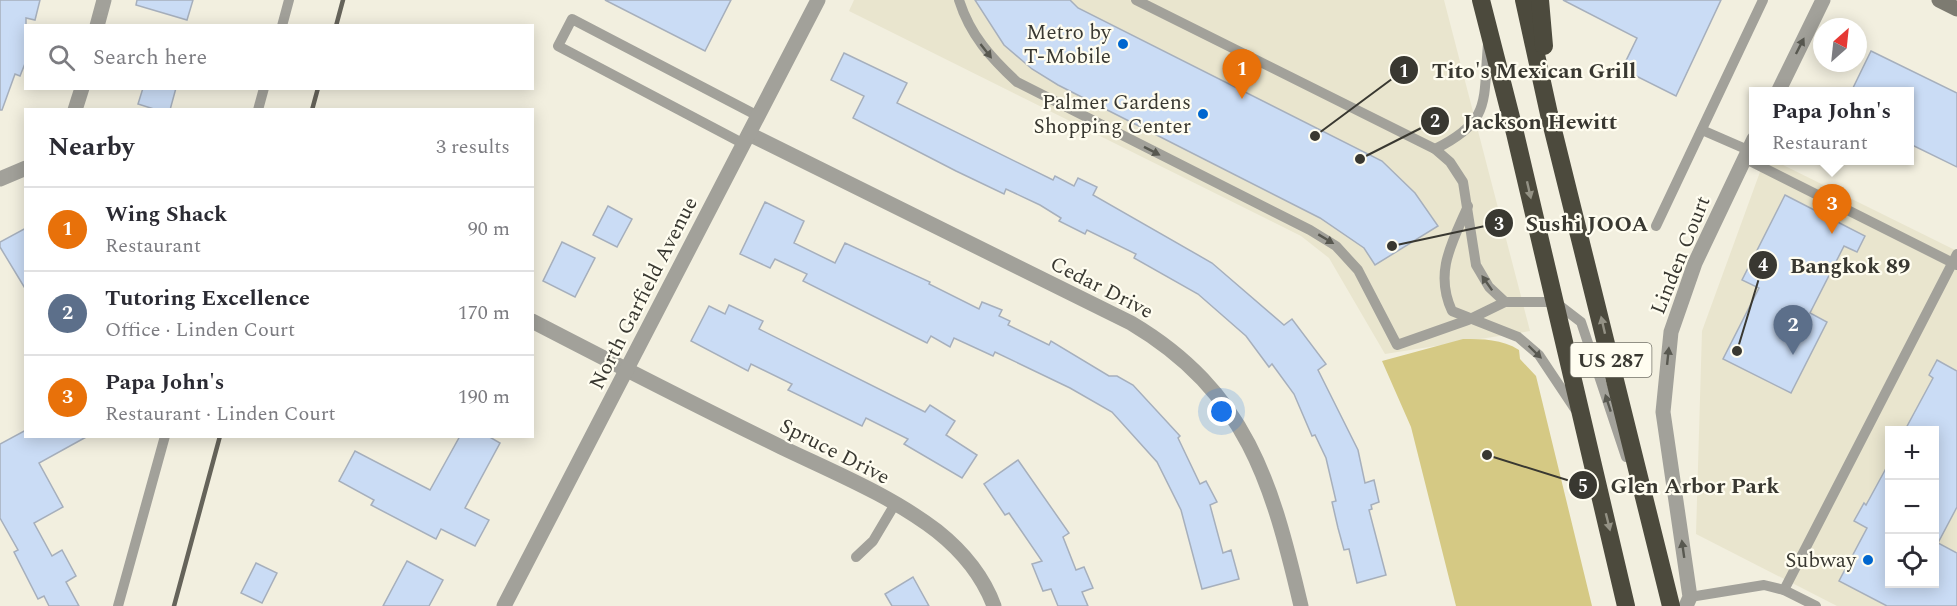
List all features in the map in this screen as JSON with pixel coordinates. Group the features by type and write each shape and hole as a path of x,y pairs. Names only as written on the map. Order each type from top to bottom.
{"highway":[{"name":"US 287","path":"1481,0 1556,302 1626,606"},
{"name":"US 287","path":"1524,0 1549,114 1671,606"},
{"path":"1540,0 1549,114"}],"main road":[{"path":"1939,0 1957,9"}],"street":[{"path":"98,24 104,0"},
{"name":"North Garfield Avenue","path":"504,606 819,0"},
{"path":"1780,87 1823,0"},
{"path":"76,108 81,90"},
{"name":"Cedar Drive","path":"746,139 1131,323 1180,357 1212,387 1239,425 1263,469 1301,606"},
{"name":"Linden Court","path":"1688,602 1663,412 1671,332 1695,262 1749,149"},
{"path":"0,179 24,169"},
{"name":"Spruce Drive","path":"534,322 919,518 958,550 976,570 994,606"}],"lane":[{"path":"283,24 289,0"},
{"path":"959,0 965,20 987,55 1017,81 1310,230 1336,246 1358,270 1397,345 1468,320 1505,302 1556,302 1581,321 1660,558"},
{"path":"1136,0 1435,149 1450,162 1463,182 1476,265 1489,287 1505,302"},
{"path":"1656,226 1763,0"},
{"path":"746,139 558,46 562,37 572,19 758,116"},
{"path":"1435,149 1460,137 1481,113 1489,32"},
{"path":"259,108 263,90"},
{"path":"1702,130 1749,149"},
{"path":"1779,165 1956,261 1784,590"},
{"path":"1468,206 1443,272 1444,294 1452,311 1468,320 1486,324 1518,337 1539,354 1582,419"},
{"path":"118,606 164,438"},
{"path":"856,557 873,541 895,504"},
{"path":"1688,602 1764,585 1784,590 1816,606"}],"shaded area":[{"path":"854,0 1444,0 1530,331 1385,354 1329,258 1301,236 849,11"},
{"path":"1763,165 1783,165 1957,251 1957,606 1837,606 1696,534 1702,331"},
{"path":"1463,339 1492,340 1513,346 1519,350 1520,359 1536,376 1592,606 1456,606 1411,427 1382,361"}],"building":[{"path":"0,0 40,0 35,20 26,18 26,24 24,24 24,66 20,76 15,74 2,110 0,110"},
{"path":"137,0 193,0 187,20 136,5"},
{"path":"605,0 731,0 705,51"},
{"name":"Palmer Gardens Shopping Center","path":"975,0 1070,0 1078,8 1382,161 1415,193 1438,226 1375,265 1364,248 1320,218 1058,85 1032,69 1004,45"},
{"path":"1563,0 1721,0 1676,96 1622,69 1637,38"},
{"path":"1871,51 1957,93 1957,167 1914,146 1914,87 1853,87 1861,72 1867,72 1867,59"},
{"path":"844,53 907,83 897,103 1053,180 1055,176 1074,186 1078,178 1097,187 1093,195 1212,263 1284,325 1292,319 1326,364 1318,370 1358,450 1365,483 1374,480 1379,502 1371,505 1372,509 1369,510 1386,575 1357,583 1349,549 1344,550 1338,528 1332,502 1336,501 1326,458 1315,435 1312,436 1294,394 1272,364 1269,367 1246,336 1198,294 1134,258 1136,254 1087,230 1085,234 1059,221 1061,218 1040,205 1006,189 1004,194 853,118 864,96 831,80"},
{"path":"142,90 175,90 171,108 151,108 138,104"},
{"path":"1785,195 1865,236 1857,252 1844,246 1810,313 1827,322 1791,393 1723,359 1759,288 1742,280"},
{"path":"765,202 804,221 794,243 835,263 845,243 930,282 929,284 979,309 982,302 1002,310 999,316 1010,321 1008,325 1049,345 1051,341 1109,376 1117,376 1133,385 1180,436 1178,438 1200,484 1206,481 1217,502 1210,505 1223,553 1231,550 1239,579 1202,589 1181,510 1157,462 1112,412 1070,388 995,352 993,356 954,338 950,347 931,336 927,343 803,281 807,274 775,259 770,268 740,254"},
{"path":"608,206 632,219 617,247 593,235"},
{"path":"24,229 24,287 0,247 0,242"},
{"path":"562,242 595,258 575,297 543,281"},
{"path":"729,305 763,321 759,329 925,412 930,405 955,421 946,435 977,455 962,478 904,444 908,439 866,418 862,426 788,390 792,384 751,364 748,371 691,341 709,306 725,314"},
{"path":"1937,360 1957,371 1957,507 1939,541 1939,426 1907,426 1933,378 1929,375"},
{"path":"24,431 24,438 84,438 39,463 63,507 34,523 52,556 62,550 76,576 66,582 79,606 49,606 44,596 38,599 14,552 18,550 0,518 0,444"},
{"path":"459,438 491,438 500,443 465,508 489,520 475,546 441,529 436,539 371,505 374,500 339,481 355,451 430,490"},
{"path":"1018,460 1069,533 1063,537 1076,570 1084,567 1093,588 1082,592 1088,606 1058,606 1051,589 1043,591 1032,564 1042,561 1009,513 1005,515 984,484"},
{"path":"1885,470 1885,588 1939,588 1939,544 1957,553 1957,606 1887,606 1839,581 1867,528 1854,521 1864,503 1866,505"},
{"path":"407,561 443,580 429,606 383,606"},
{"path":"256,563 277,573 262,603 241,593"},
{"path":"913,577 929,606 892,606 885,594"}],"railway":[{"path":"337,24 343,0"},
{"path":"313,108 317,90"},
{"path":"174,606 219,438"}],"place":[{"name":"Metro by T-Mobile","path":"1123,44"},
{"name":"Wing Shack","path":"1242,99"},
{"name":"Palmer Gardens Shopping Center","path":"1203,114"},
{"name":"Tito's Mexican Grill","path":"1315,136"},
{"name":"Jackson Hewitt","path":"1360,159"},
{"name":"Papa John's","path":"1832,234"},
{"name":"Sushi JOOA","path":"1392,246"},
{"name":"Bangkok 89","path":"1737,351"},
{"name":"Tutoring Excellence","path":"1793,355"},
{"name":"Glen Arbor Park","path":"1487,455"},
{"name":"Subway","path":"1868,560"}]}
